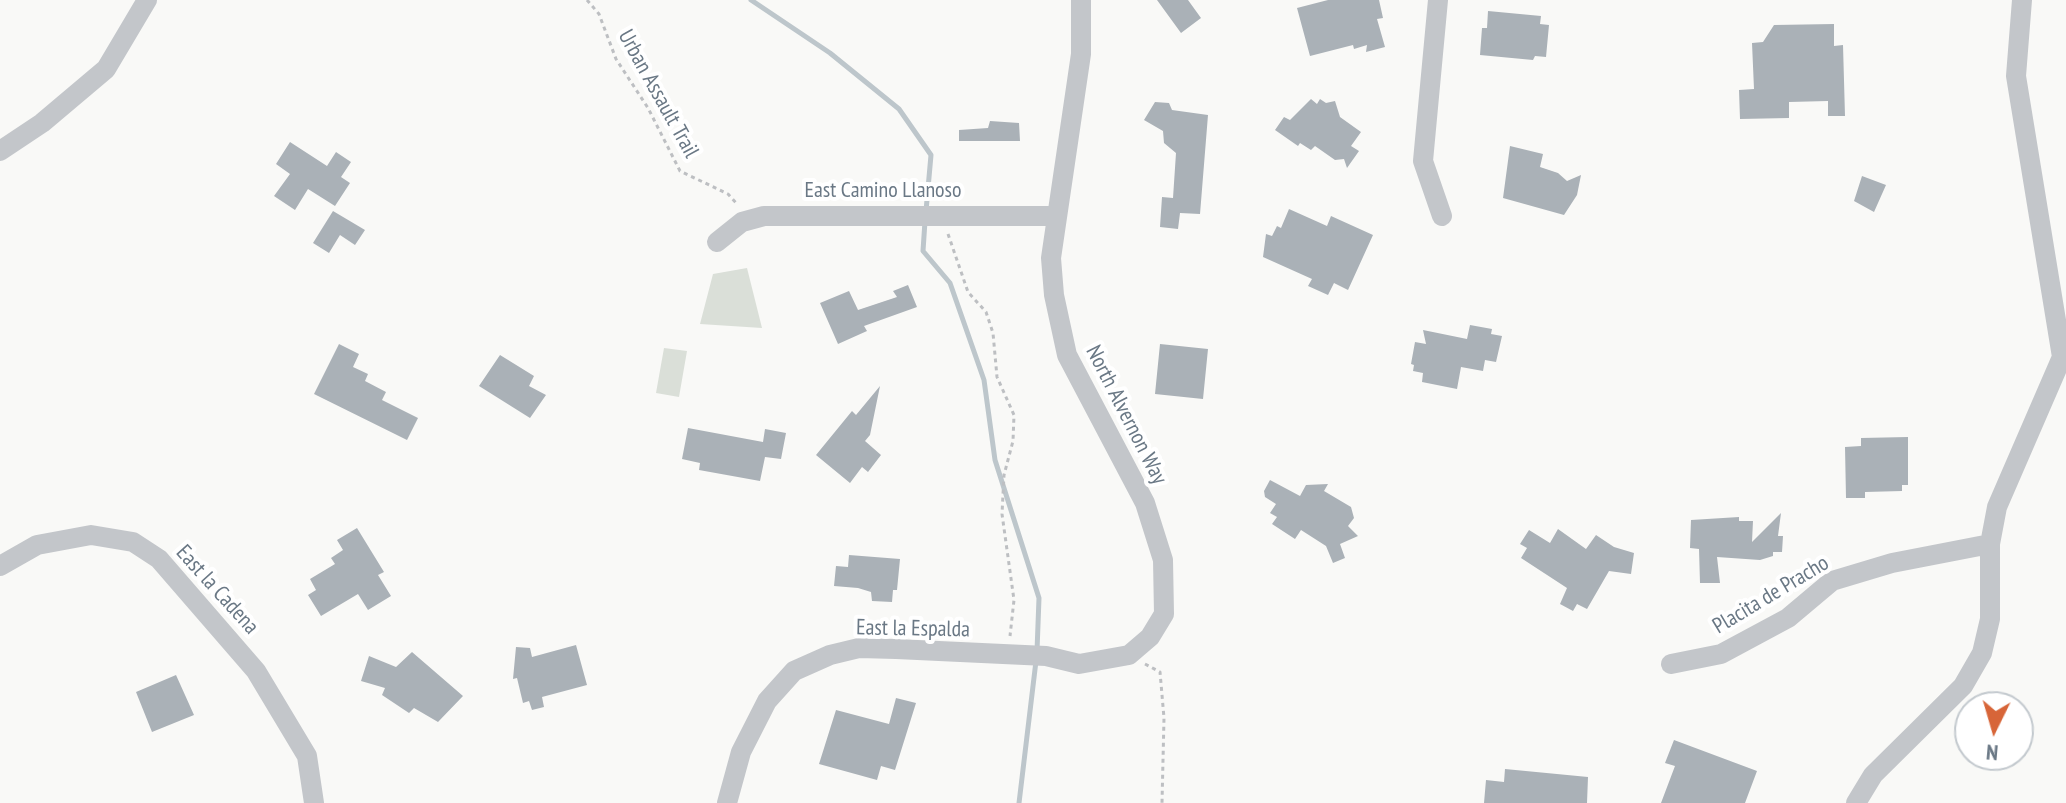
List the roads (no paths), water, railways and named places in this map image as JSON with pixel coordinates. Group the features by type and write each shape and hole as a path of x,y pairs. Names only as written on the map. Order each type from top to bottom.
{"street":[{"path":"0,151 42,123 106,69 147,0"},
{"name":"North Alvernon Way","path":"1081,0 1081,54 1051,258 1054,295 1067,355 1145,503 1163,560 1164,614 1150,637 1129,655"},
{"path":"1438,0 1423,161 1442,216"},
{"path":"1856,803 1873,775 1963,686 1982,653 1992,587 1990,544 1997,507 2062,357 2016,76 2022,0"},
{"name":"East Camino Llanoso","path":"717,242 742,222 764,216 895,213 1057,216"},
{"name":"East la Cadena","path":"0,566 37,545 91,535 133,542 159,559 256,671 307,756 314,803"},
{"name":"Placita de Pracho","path":"1671,664 1721,654 1788,618 1832,581 1892,563 1990,544"},
{"name":"East la Espalda","path":"727,803 741,752 756,719 794,671 832,654 859,648 1046,656 1079,664 1129,655"}],"waterway":[{"path":"751,0 830,53 899,109 931,155 926,211"},
{"path":"925,221 923,251 950,283 984,380 995,460 1039,598 1037,651"},
{"path":"1019,803 1036,661"}]}
